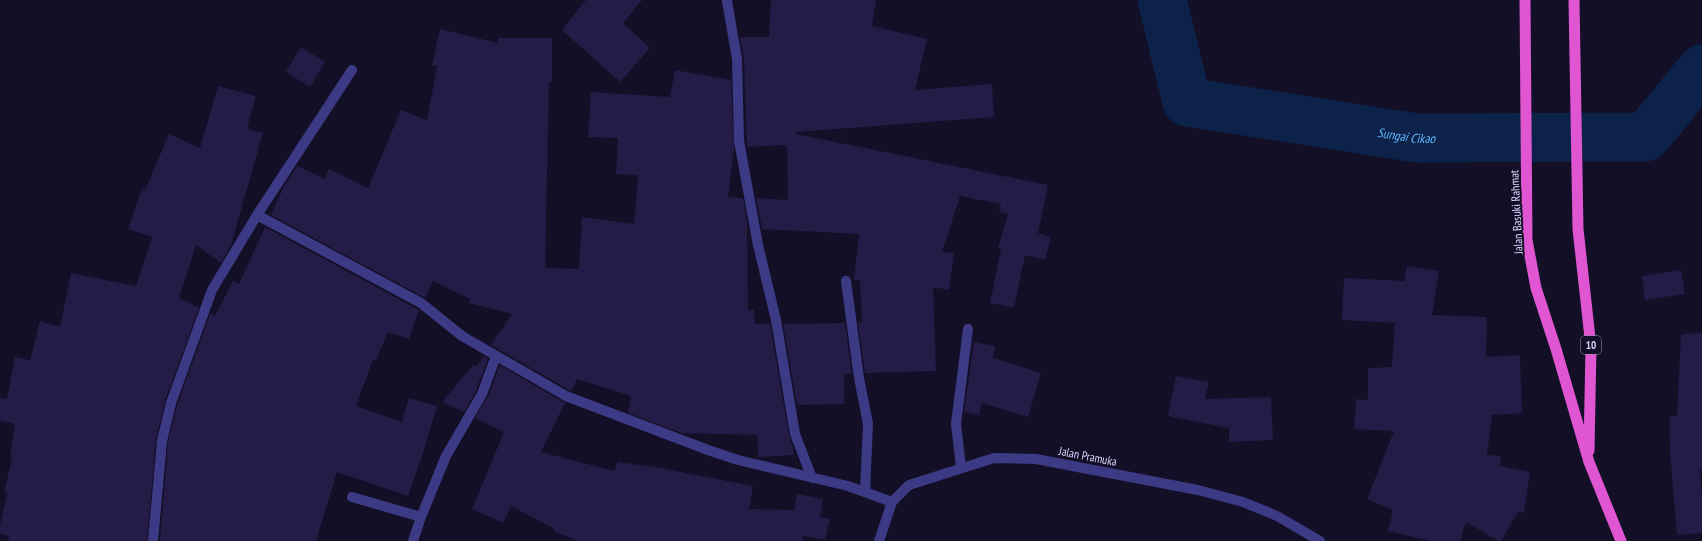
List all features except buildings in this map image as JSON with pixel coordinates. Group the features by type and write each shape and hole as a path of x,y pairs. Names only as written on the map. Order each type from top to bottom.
{"highway":[{"name":"Jalan Basuki Rahmat","path":"1574,3 1578,229 1591,347 1589,462"},
{"name":"Jalan Basuki Rahmat","path":"1525,4 1527,240 1536,288 1556,349 1589,462 1621,541"}],"street":[{"path":"727,1 737,59 739,141 758,245 776,320 795,434 812,478"},
{"path":"153,541 162,441 171,403 212,290 257,215 352,70"},
{"path":"257,215 421,304 462,336 566,396 738,460 865,492 892,502"},
{"path":"846,281 859,378 868,424 865,492"},
{"path":"961,467 956,424 968,329"},
{"path":"413,541 420,517 446,456 482,394 496,356"},
{"name":"Jalan Pramuka","path":"879,541 892,502 909,485 961,467 994,458 1036,460 1198,490 1243,502 1277,516 1320,541"},
{"path":"352,497 420,517"}],"waterway":[{"name":"Sungai Cikao","path":"1162,0 1187,102 1417,138 1646,137 1702,69"}]}
